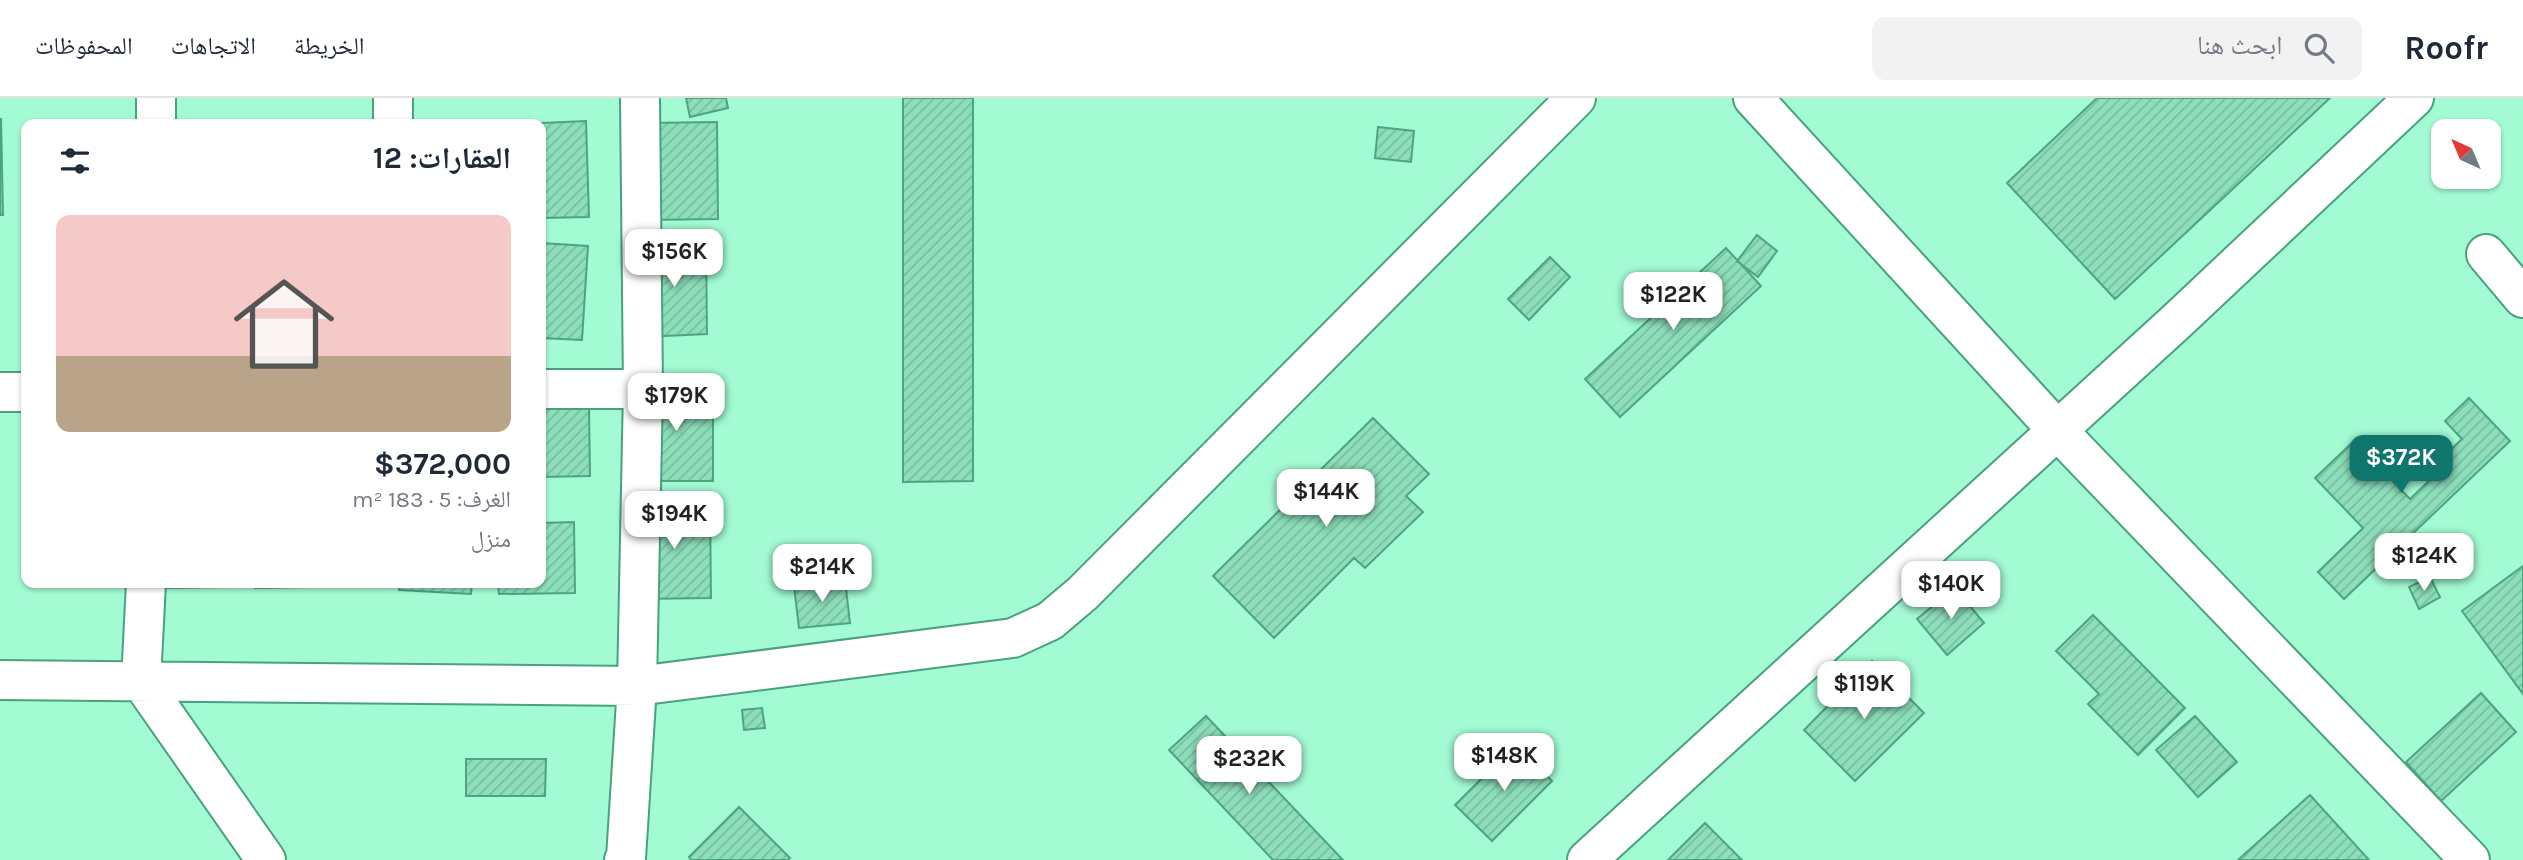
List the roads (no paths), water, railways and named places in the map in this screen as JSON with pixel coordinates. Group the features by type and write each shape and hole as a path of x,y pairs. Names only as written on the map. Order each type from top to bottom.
{"street":[{"path":"156,98 156,119"},
{"path":"393,98 393,119"},
{"path":"626,859 637,686 643,389 640,98"},
{"path":"0,680 637,686 1013,638 1051,621 1083,593 1576,98"},
{"path":"1753,98 2057,430 2470,860"},
{"path":"1587,860 2177,321 2414,98"},
{"path":"2486,254 2523,298"},
{"path":"546,389 643,389"},
{"path":"0,392 21,392"},
{"path":"146,588 141,681 266,860"}]}
